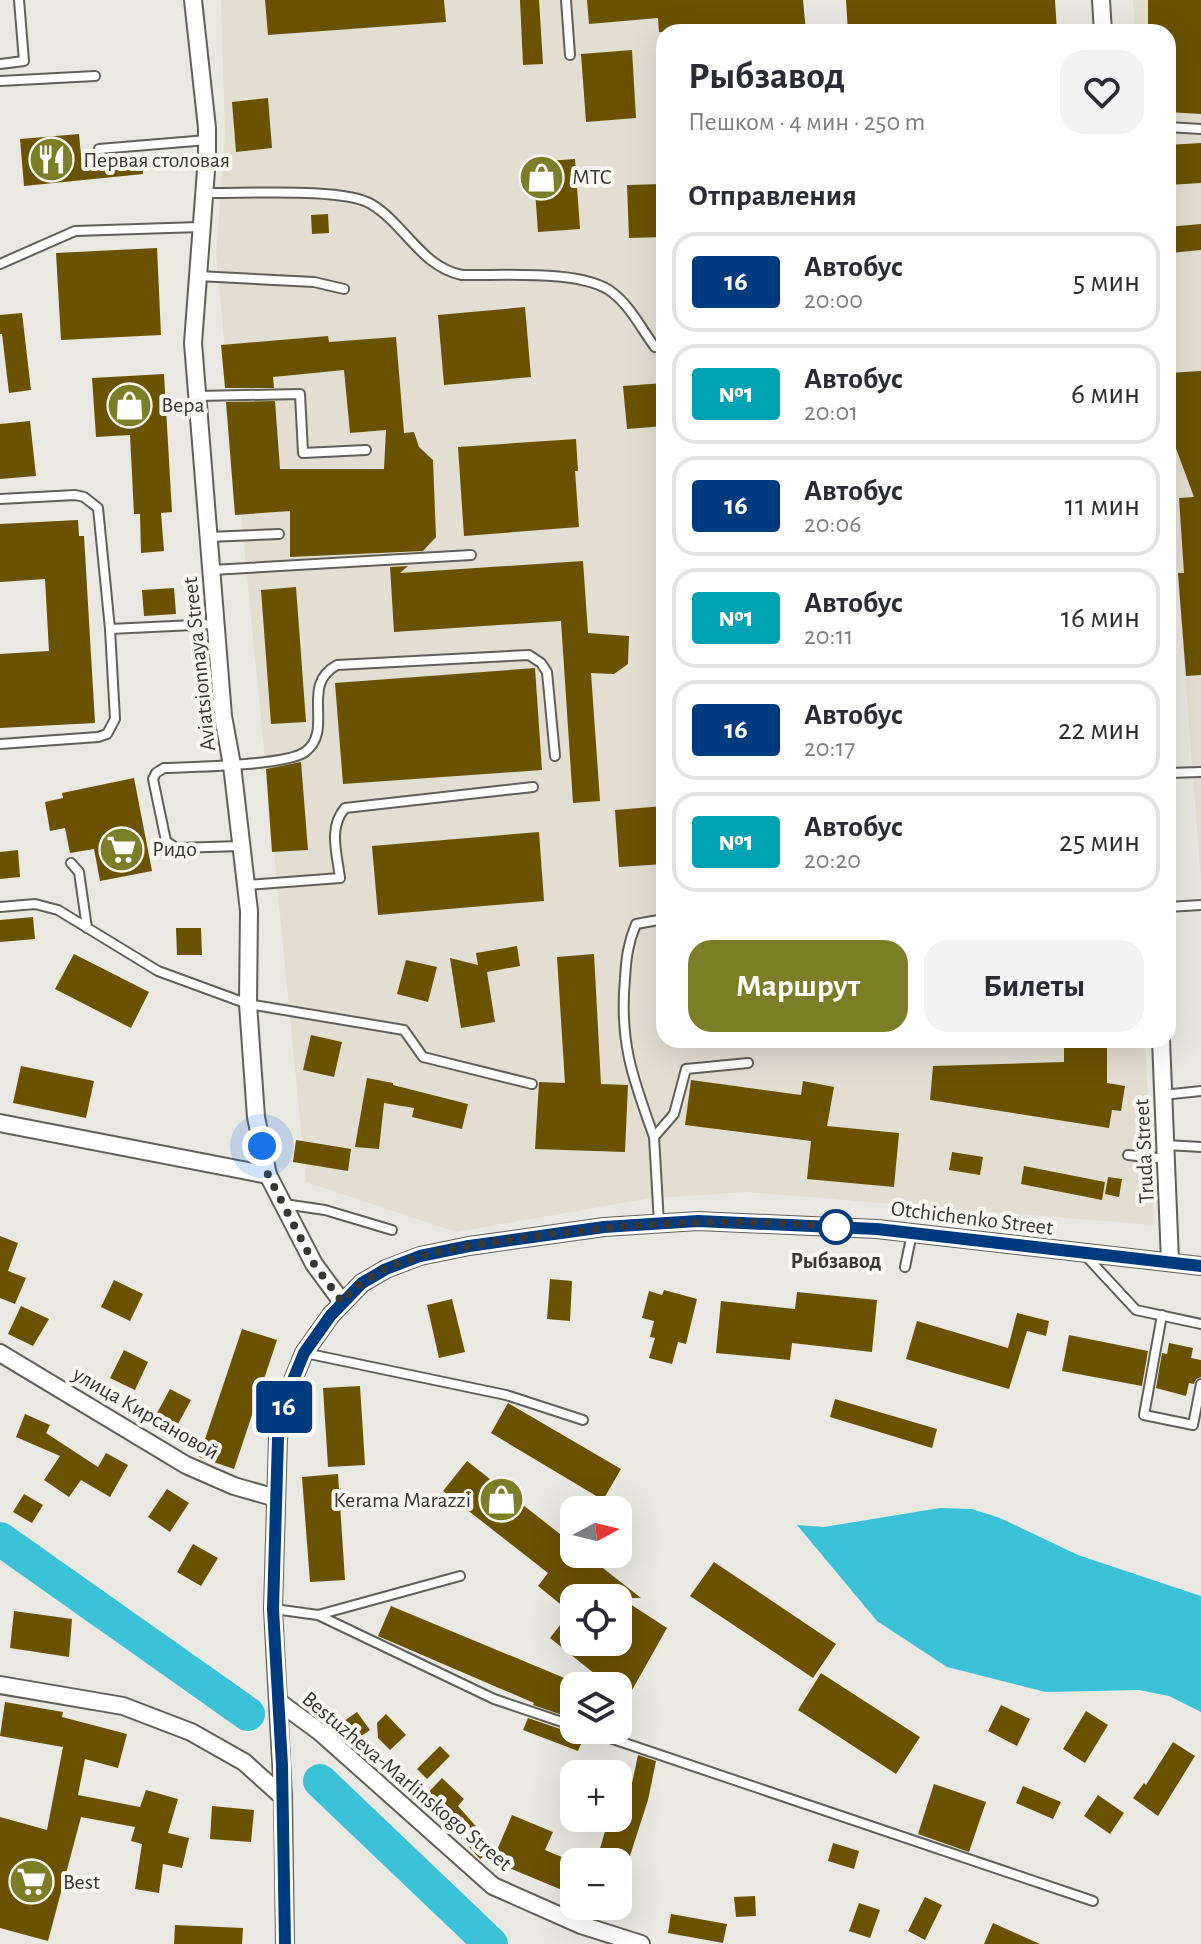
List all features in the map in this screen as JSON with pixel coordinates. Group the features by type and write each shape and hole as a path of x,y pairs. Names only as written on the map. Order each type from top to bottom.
{"street":[{"name":"Aviatsionnaya Street","path":"193,0 207,140 193,343 223,716 247,885 248,1004 256,1117 268,1175 314,1264 342,1302"},
{"path":"1101,0 1102,24"},
{"name":"Truda Street","path":"1161,1048 1170,1261"},
{"path":"0,1123 268,1175"},
{"name":"Otchichenko Street","path":"276,1498 280,1424 286,1397 304,1353 342,1302 362,1283 386,1269 420,1256 542,1235 698,1221 778,1223 912,1233 1201,1266"},
{"name":"улица Кирсановой","path":"0,1353 186,1465 221,1481 276,1498"},
{"name":"Bestuzheva-Marlinskogo Street","path":"276,1498 273,1609 283,1797 285,1944"},
{"path":"0,1685 123,1706 191,1732 244,1762 283,1797"},
{"name":"Bestuzheva-Marlinskogo Street","path":"279,1702 320,1732 493,1886 581,1925 641,1944"}],"lane":[{"path":"0,64 24,61 19,0"},
{"path":"566,0 570,55"},
{"path":"0,81 95,76"},
{"path":"1176,127 1201,129"},
{"path":"99,149 207,140"},
{"path":"204,193 344,195 368,202 387,215 424,255 446,272 580,278 601,285 626,306 655,347"},
{"path":"0,264 75,231 200,227"},
{"path":"197,276 314,282 344,289"},
{"path":"197,396 300,394 303,453 366,450"},
{"path":"0,499 75,495 92,501 98,508 115,719 107,734 98,737 0,744"},
{"path":"208,537 279,534"},
{"path":"211,570 471,555"},
{"path":"110,629 215,624"},
{"path":"242,846 176,848 169,845 153,779 156,773 164,768 232,765 295,757 305,752 317,732 320,679 327,670 337,665 529,655 541,663 547,672 555,756"},
{"path":"1176,773 1201,772"},
{"path":"247,885 340,878 334,830 337,818 345,808 533,787"},
{"path":"71,863 79,872 87,928"},
{"path":"0,907 35,904 58,910 158,971 248,1004 404,1030 423,1057 532,1084"},
{"path":"1176,907 1201,905"},
{"path":"656,920 636,924 627,943 622,1012 627,1057 654,1137 659,1223"},
{"path":"654,1137 674,1114 686,1069 748,1063"},
{"path":"1163,1095 1201,1091"},
{"path":"1128,1155 1201,1147"},
{"path":"284,1204 325,1210 392,1230"},
{"path":"905,1267 912,1233"},
{"path":"1084,1253 1136,1310 1201,1324"},
{"path":"1162,1315 1144,1415 1193,1425 1201,1384"},
{"path":"304,1353 506,1395 583,1420"},
{"path":"318,1615 460,1576"},
{"path":"273,1609 318,1615 494,1699 560,1721"},
{"path":"628,1744 1093,1901"}],"shaded area":[{"path":"221,0 693,0 671,24 656,24 656,1048 1145,1048 1154,1225 745,1192 645,1199 456,1232 306,1182 216,256 225,132"},
{"path":"1133,0 1201,0 1201,880 1176,558 1176,24 1134,24"}],"water":[{"path":"940,1508 972,1509 1000,1518 1078,1555 1201,1596 1201,1712 1169,1696 1139,1690 1046,1692 947,1667 877,1621 797,1525 824,1527"}],"building":[{"path":"265,0 444,0 446,22 268,35"},
{"path":"520,0 539,0 543,64 523,65"},
{"path":"587,0 803,0 805,24 658,24 658,18 589,24"},
{"path":"846,0 1055,0 1056,24 848,24"},
{"path":"1148,0 1201,0 1201,114 1176,112 1176,24 1148,24"},
{"path":"632,50 636,118 586,122 581,54"},
{"path":"268,98 272,148 236,152 232,102"},
{"name":"Первая столовая","path":"79,134 82,166 142,160 143,174 24,186 20,139"},
{"path":"1201,143 1201,183 1176,185 1176,145"},
{"path":"575,159 580,229 538,232 533,162"},
{"path":"656,184 656,237 629,238 627,185"},
{"path":"328,214 329,233 312,234 311,215"},
{"path":"1201,224 1201,250 1176,252 1176,226"},
{"path":"157,248 161,335 61,340 56,253"},
{"path":"525,307 531,377 444,385 438,315"},
{"path":"22,313 31,390 9,393 0,315"},
{"path":"328,336 329,342 396,337 404,433 414,432 419,447 433,460 436,537 423,551 290,557 290,511 235,515 226,402 275,401 280,469 384,469 386,430 350,433 344,370 273,377 274,388 225,388 221,345"},
{"path":"1201,371 1201,675 1186,676 1178,573 1184,573 1179,498 1194,497 1176,449 1176,373"},
{"path":"164,374 172,512 161,513 164,551 141,553 140,514 134,514 130,435 96,437 92,378"},
{"path":"656,384 656,427 627,429 623,386"},
{"path":"30,421 36,476 0,479 0,424"},
{"path":"576,439 579,527 464,536 458,447"},
{"path":"78,520 79,536 84,536 95,723 0,728 0,654 49,651 45,579 0,582 0,524"},
{"path":"583,561 588,633 629,636 628,664 614,674 591,673 600,801 573,803 561,621 394,632 390,567 408,566 400,573"},
{"path":"296,587 306,722 271,724 261,590"},
{"path":"174,588 176,614 144,616 142,590"},
{"path":"535,668 542,770 343,784 335,683"},
{"path":"301,762 308,850 272,852 266,769"},
{"name":"Ридо","path":"134,778 152,871 100,881 94,849 70,853 65,828 50,831 45,802 63,798 62,793"},
{"path":"656,807 656,865 619,867 615,810"},
{"path":"539,832 544,901 378,915 372,846"},
{"path":"18,850 20,877 0,879 0,852"},
{"path":"33,917 35,939 0,942 0,920"},
{"path":"176,928 201,928 202,955 177,955"},
{"path":"517,946 520,966 487,972 495,1022 461,1028 450,958 478,965 476,953"},
{"path":"74,954 149,992 131,1028 55,989"},
{"path":"594,954 601,1084 628,1085 625,1152 535,1149 539,1082 565,1083 557,957"},
{"path":"406,960 437,967 428,1002 397,994"},
{"path":"311,1035 342,1042 334,1077 303,1070"},
{"path":"1064,1048 1107,1048 1107,1083 1125,1086 1121,1111 1112,1110 1109,1128 930,1100 933,1066 1064,1062"},
{"path":"21,1066 94,1081 86,1118 13,1103"},
{"path":"367,1078 468,1104 462,1129 412,1117 414,1108 384,1103 379,1149 355,1147"},
{"path":"691,1080 801,1095 803,1081 834,1087 827,1126 899,1133 894,1187 807,1179 811,1141 685,1125"},
{"path":"296,1140 351,1149 348,1171 293,1162"},
{"path":"952,1152 983,1157 980,1175 949,1170"},
{"path":"1024,1166 1105,1182 1102,1200 1021,1184"},
{"path":"1108,1177 1122,1179 1119,1197 1105,1194"},
{"path":"0,1236 18,1243 8,1271 26,1278 15,1304 0,1298"},
{"path":"550,1279 572,1281 570,1321 547,1319"},
{"path":"114,1280 143,1294 130,1321 101,1307"},
{"path":"664,1290 697,1299 686,1344 678,1342 672,1364 649,1358 655,1338 650,1337 654,1321 642,1318 649,1291 662,1295"},
{"path":"797,1292 877,1300 872,1352 792,1343 790,1360 716,1353 721,1301 795,1309"},
{"path":"452,1299 465,1352 439,1358 427,1305"},
{"path":"21,1306 49,1319 33,1346 8,1334"},
{"path":"1017,1313 1049,1321 1046,1336 1027,1331 1009,1389 906,1359 917,1321 1008,1348"},
{"path":"242,1329 277,1340 234,1469 199,1457"},
{"path":"1069,1335 1148,1351 1142,1386 1062,1371"},
{"path":"1169,1343 1193,1348 1191,1358 1201,1360 1201,1377 1194,1384 1189,1383 1186,1396 1156,1388 1162,1353 1167,1354"},
{"path":"124,1350 148,1362 135,1390 110,1378"},
{"path":"360,1386 365,1465 328,1467 323,1388"},
{"path":"170,1389 191,1400 178,1424 157,1413"},
{"path":"835,1399 937,1429 932,1448 830,1417"},
{"path":"508,1403 621,1469 605,1496 596,1496 491,1433"},
{"path":"25,1414 50,1425 46,1433 98,1467 106,1453 128,1465 110,1497 81,1480 69,1497 44,1480 60,1456 16,1437"},
{"path":"467,1461 560,1534 560,1568 603,1568 623,1584 560,1584 560,1604 538,1586 548,1573 443,1491"},
{"path":"338,1474 345,1580 310,1582 302,1477"},
{"path":"167,1489 189,1503 170,1532 148,1517"},
{"path":"24,1494 43,1505 32,1523 13,1512"},
{"path":"193,1544 218,1558 201,1586 177,1572"},
{"path":"714,1562 836,1644 813,1678 690,1596"},
{"path":"632,1605 667,1628 632,1690 632,1672 592,1672 572,1656 632,1656"},
{"path":"391,1606 560,1676 560,1714 533,1705 378,1636"},
{"path":"14,1611 72,1619 69,1657 10,1648"},
{"path":"560,1625 560,1646 550,1638"},
{"path":"821,1673 920,1737 896,1774 798,1710"},
{"path":"5,1702 63,1712 62,1717 127,1734 118,1768 85,1759 78,1795 140,1807 146,1790 178,1799 168,1833 189,1838 182,1868 163,1864 159,1893 135,1889 142,1844 131,1841 135,1827 81,1817 48,1941 0,1928 0,1817 47,1830 63,1747 0,1736"},
{"path":"1001,1705 1030,1719 1017,1746 988,1731"},
{"path":"1086,1711 1108,1725 1085,1763 1063,1749"},
{"path":"357,1712 370,1730 357,1739 344,1721"},
{"path":"386,1714 406,1735 390,1750 378,1738 377,1723"},
{"path":"528,1718 560,1729 560,1744 581,1744 578,1751 523,1730"},
{"path":"1173,1742 1195,1756 1158,1816 1133,1798 1144,1783 1146,1785"},
{"path":"440,1746 450,1756 427,1779 417,1769"},
{"path":"638,1755 656,1761 648,1800 632,1850 600,1848 605,1832 632,1832 632,1783"},
{"path":"442,1778 464,1799 458,1806 497,1850 512,1815 553,1832 545,1850 560,1856 560,1889 483,1857 480,1859 424,1797"},
{"path":"934,1784 986,1802 969,1852 918,1834"},
{"path":"1023,1786 1061,1802 1053,1819 1016,1803"},
{"path":"1098,1795 1124,1813 1110,1834 1084,1816"},
{"path":"212,1806 254,1810 251,1842 210,1839"},
{"path":"833,1843 859,1851 854,1869 828,1861"},
{"path":"755,1896 756,1916 736,1917 734,1897"},
{"path":"925,1897 942,1905 925,1940 908,1931"},
{"path":"859,1903 880,1910 870,1938 849,1931"},
{"path":"671,1914 727,1924 723,1943 668,1933"},
{"path":"993,1923 1040,1944 984,1944"},
{"path":"175,1925 243,1928 242,1944 174,1944"}],"waterway":[{"path":"0,1539 248,1714"},
{"path":"320,1781 491,1944"}],"bus line":[{"name":"16","path":"285,1944 282,1765 273,1609 278,1438 286,1397 304,1353 345,1298 362,1283 386,1269 420,1256 469,1246 604,1227 698,1221 877,1229 1201,1266"}],"place":[{"name":"Первая столовая","path":"52,160"},
{"name":"МТС","path":"541,177"},
{"name":"Вера","path":"130,405"},
{"name":"Ридо","path":"121,849"},
{"name":"Рыбзавод","path":"836,1227"},
{"name":"Kerama Marazzi","path":"502,1500"},
{"name":"Best","path":"32,1882"}],"route":[{"path":"262,1146 268,1175 314,1264 342,1302 362,1283 386,1269 420,1256 469,1246 604,1227 698,1221 836,1227"}]}
